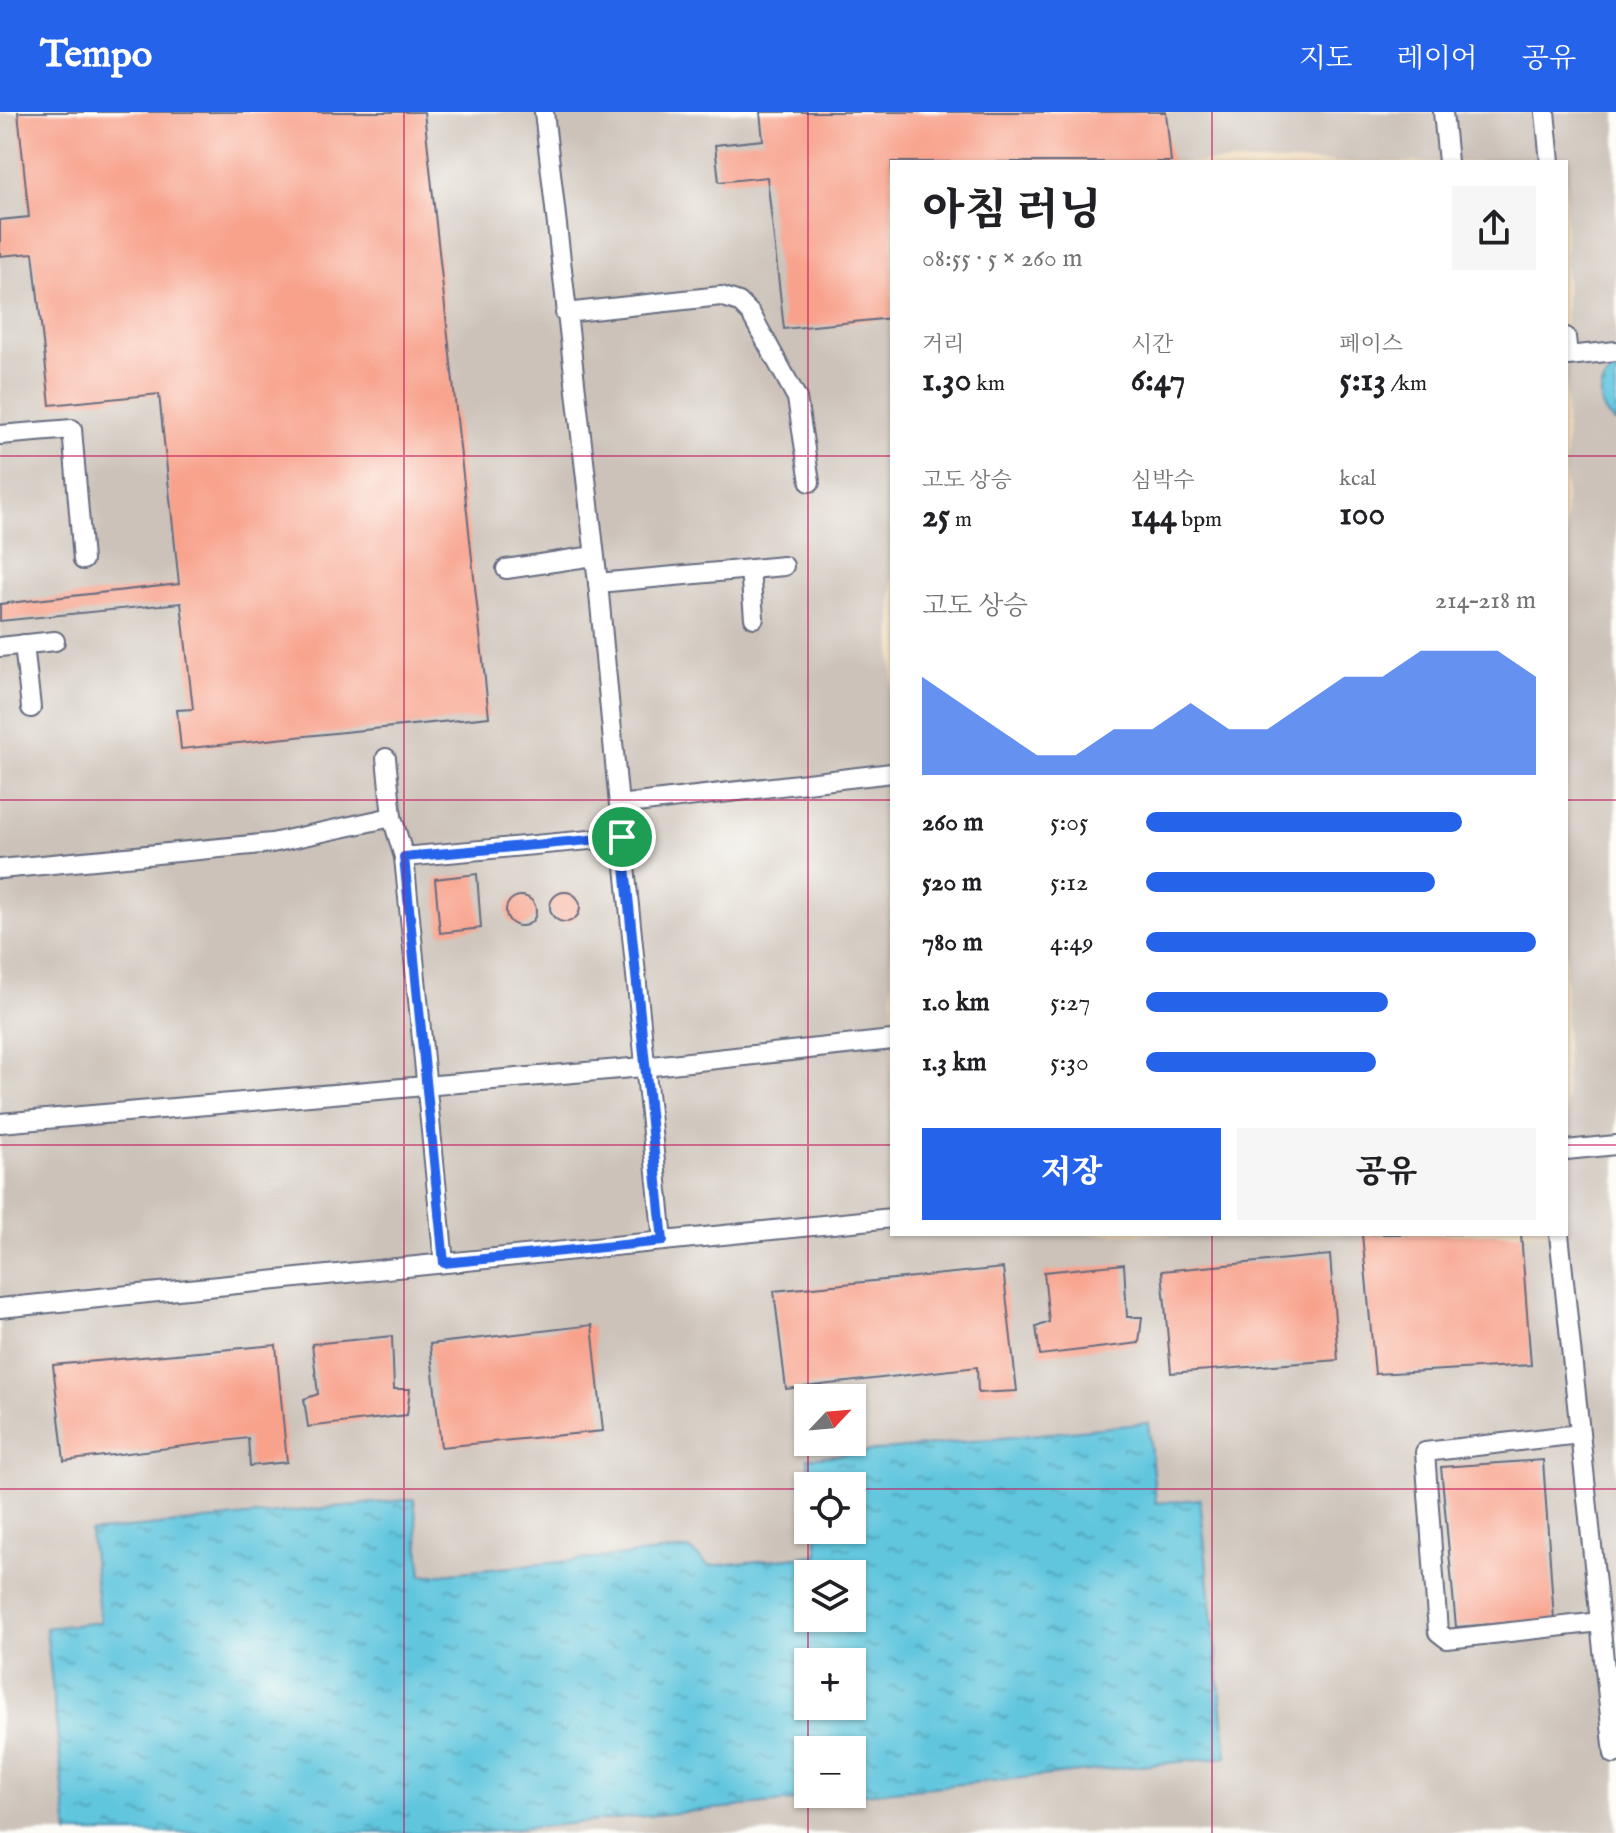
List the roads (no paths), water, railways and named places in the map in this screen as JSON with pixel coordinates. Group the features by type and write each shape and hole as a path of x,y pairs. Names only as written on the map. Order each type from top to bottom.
{"lane":[{"path":"544,112 598,583 643,1067 663,1241"},
{"path":"1443,112 1448,160"},
{"path":"1545,112 1550,160"},
{"path":"565,313 721,296 739,302 751,314 797,398 810,482"},
{"path":"1568,356 1616,351"},
{"path":"0,435 72,429 83,560"},
{"path":"506,569 594,556"},
{"path":"598,583 784,566"},
{"path":"750,570 754,618"},
{"path":"0,647 55,641"},
{"path":"24,644 31,708"},
{"path":"386,758 392,817 404,857 444,1263"},
{"path":"619,805 890,773"},
{"path":"0,869 272,843 392,817"},
{"path":"404,857 622,837"},
{"path":"0,1123 643,1067 890,1040"},
{"path":"1568,1150 1616,1145"},
{"path":"0,1308 890,1218"},
{"path":"1559,1236 1614,1754"},
{"path":"1580,1434 1425,1452 1438,1632 1447,1639 1600,1622"}],"water":[{"path":"1616,366 1616,423 1604,410 1601,395 1605,380"},
{"path":"1148,1423 1156,1503 1200,1499 1227,1757 866,1794 866,1736 794,1736 794,1801 478,1833 68,1833 46,1628 100,1622 90,1532 414,1499 422,1576 689,1549 709,1566 818,1555 817,1544 866,1544 866,1472 810,1472 808,1458 866,1456 866,1452"}]}
